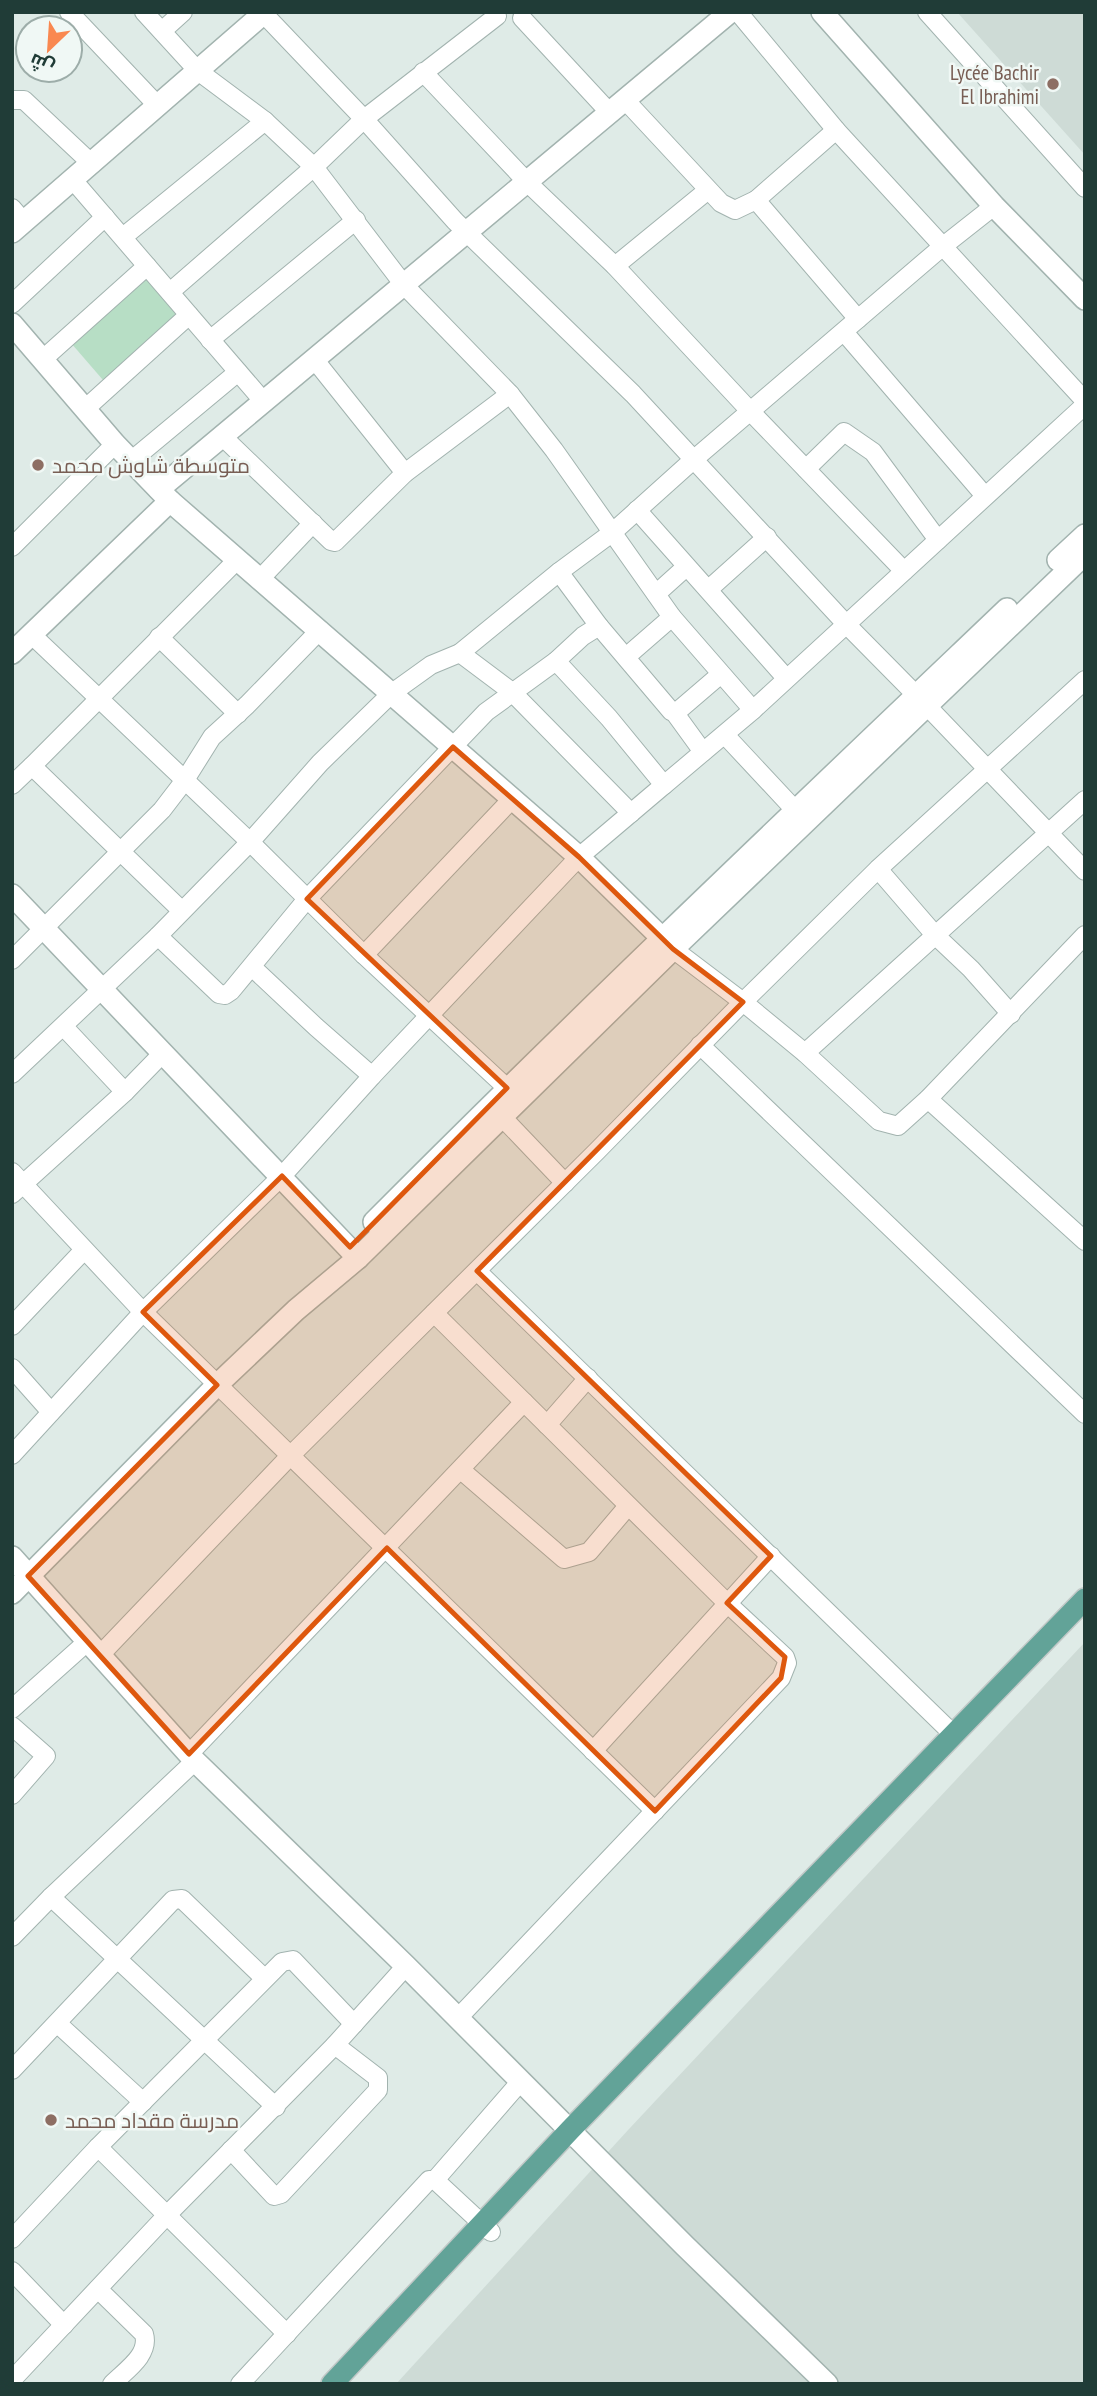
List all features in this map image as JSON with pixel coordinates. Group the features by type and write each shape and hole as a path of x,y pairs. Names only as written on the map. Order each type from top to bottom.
{"main road":[{"path":"347,2384 574,2134 953,1734 1085,1599"},
{"path":"574,2134 1085,1614"},
{"path":"332,2384 486,2228"}],"street":[{"path":"69,12 158,106"},
{"path":"145,12 198,71 265,121 314,167 404,285 510,394 613,532 672,617 753,710"},
{"path":"162,31 183,12"},
{"path":"507,1088 364,955 98,698 20,640 223,437 730,12"},
{"path":"12,1455 143,1312 282,1177 372,1076 579,857 753,710 1085,403 836,130 738,12"},
{"path":"822,12 994,206 1085,299"},
{"path":"927,12 1085,188"},
{"path":"16,221 73,180 263,13 467,233 633,394 692,461 767,537 846,624 1085,871"},
{"path":"170,292 314,167 364,119 496,14 510,22 525,15 721,204 735,210 756,200 836,130"},
{"path":"423,72 528,183 615,266 904,571"},
{"path":"12,100 24,100 92,164"},
{"path":"123,237 265,121"},
{"path":"73,180 264,402"},
{"path":"615,266 708,190"},
{"path":"756,200 858,319"},
{"path":"12,1074 159,936 181,910 250,842 320,763 392,693 431,665 460,653 559,572 613,532 942,247 994,206"},
{"path":"12,304 105,217"},
{"path":"210,340 356,220"},
{"path":"42,360 147,266"},
{"path":"85,409 189,315"},
{"path":"12,324 115,444 164,495 513,798 579,857 667,944 805,1053 879,1121 898,1126 929,1099 1085,935"},
{"path":"844,332 985,496"},
{"path":"314,359 405,473"},
{"path":"131,461 238,372"},
{"path":"223,437 335,542 405,473 510,394"},
{"path":"806,469 844,432 873,452 938,540"},
{"path":"12,547 115,444"},
{"path":"637,510 786,678"},
{"path":"259,580 313,523"},
{"path":"12,1593 217,1385 354,1252 507,1088 667,944 922,700 1085,535"},
{"path":"709,589 767,537"},
{"path":"354,1252 502,1117 795,810 1085,554"},
{"path":"12,785 237,560"},
{"path":"656,594 686,567"},
{"path":"559,572 599,626 667,708 674,712 702,752"},
{"path":"626,657 672,617"},
{"path":"159,936 219,994 225,995 232,991 307,899 486,712 599,626"},
{"path":"12,960 162,810 212,737 320,630"},
{"path":"159,637 238,714"},
{"path":"460,653 512,692 631,813"},
{"path":"556,661 609,718 664,785"},
{"path":"674,712 722,674"},
{"path":"12,1709 93,1648 565,1184 700,1045 878,869 1085,680"},
{"path":"725,735 795,810"},
{"path":"32,766 181,910"},
{"path":"364,955 513,798"},
{"path":"805,1053 1085,800"},
{"path":"878,869 935,935 971,969 1010,1014"},
{"path":"12,895 354,1252"},
{"path":"252,967 372,1076"},
{"path":"64,1027 125,1093"},
{"path":"700,1045 1085,1414"},
{"path":"163,1053 125,1093 16,1184 217,1385 654,1811"},
{"path":"929,1099 1085,1241"},
{"path":"502,1117 565,1184"},
{"path":"12,1326 83,1250"},
{"path":"477,1271 953,1734"},
{"path":"434,1313 785,1657 788,1663 786,1670 458,2018"},
{"path":"12,1368 51,1412"},
{"path":"547,1425 588,1378"},
{"path":"12,1937 192,1758 524,1402"},
{"path":"461,1470 564,1559 589,1552 628,1506"},
{"path":"593,1751 771,1556"},
{"path":"12,1557 192,1758 406,1966 827,2384"},
{"path":"12,1726 46,1756 12,1795"},
{"path":"51,1897 276,2107"},
{"path":"12,2070 177,1898 182,1899 264,1978"},
{"path":"12,2239 98,2147 282,1962 293,1960 354,2024"},
{"path":"12,2380 167,2215 276,2107 406,1966"},
{"path":"58,2024 143,2102"},
{"path":"231,2150 274,2196 281,2194 378,2090 378,2078 335,2045"},
{"path":"435,2180 521,2081"},
{"path":"98,2147 287,2334"},
{"path":"240,2384 429,2180 435,2180 486,2228"},
{"path":"12,2271 64,2325"},
{"path":"98,2288 144,2334 146,2342 141,2355 113,2384"}],"highlighted area":[{"path":"453,747 579,857 673,949 743,1002 477,1271 771,1556 727,1603 785,1657 781,1678 655,1811 387,1548 189,1754 28,1576 217,1385 143,1312 282,1176 350,1247 507,1088 307,899"}],"shaded area":[{"name":"Lycée Bachir El Ibrahimi","path":"957,12 1085,12 1085,155"},
{"path":"1085,1642 1085,2384 396,2384 629,2129"}],"green space":[{"path":"148,275 180,312 103,380 71,343"}],"place":[{"name":"Lycée Bachir El Ibrahimi","path":"1053,84"},
{"name":"متوسطة شاوش محمد","path":"38,465"},
{"name":"مدرسة مقداد محمد","path":"51,2120"}]}
